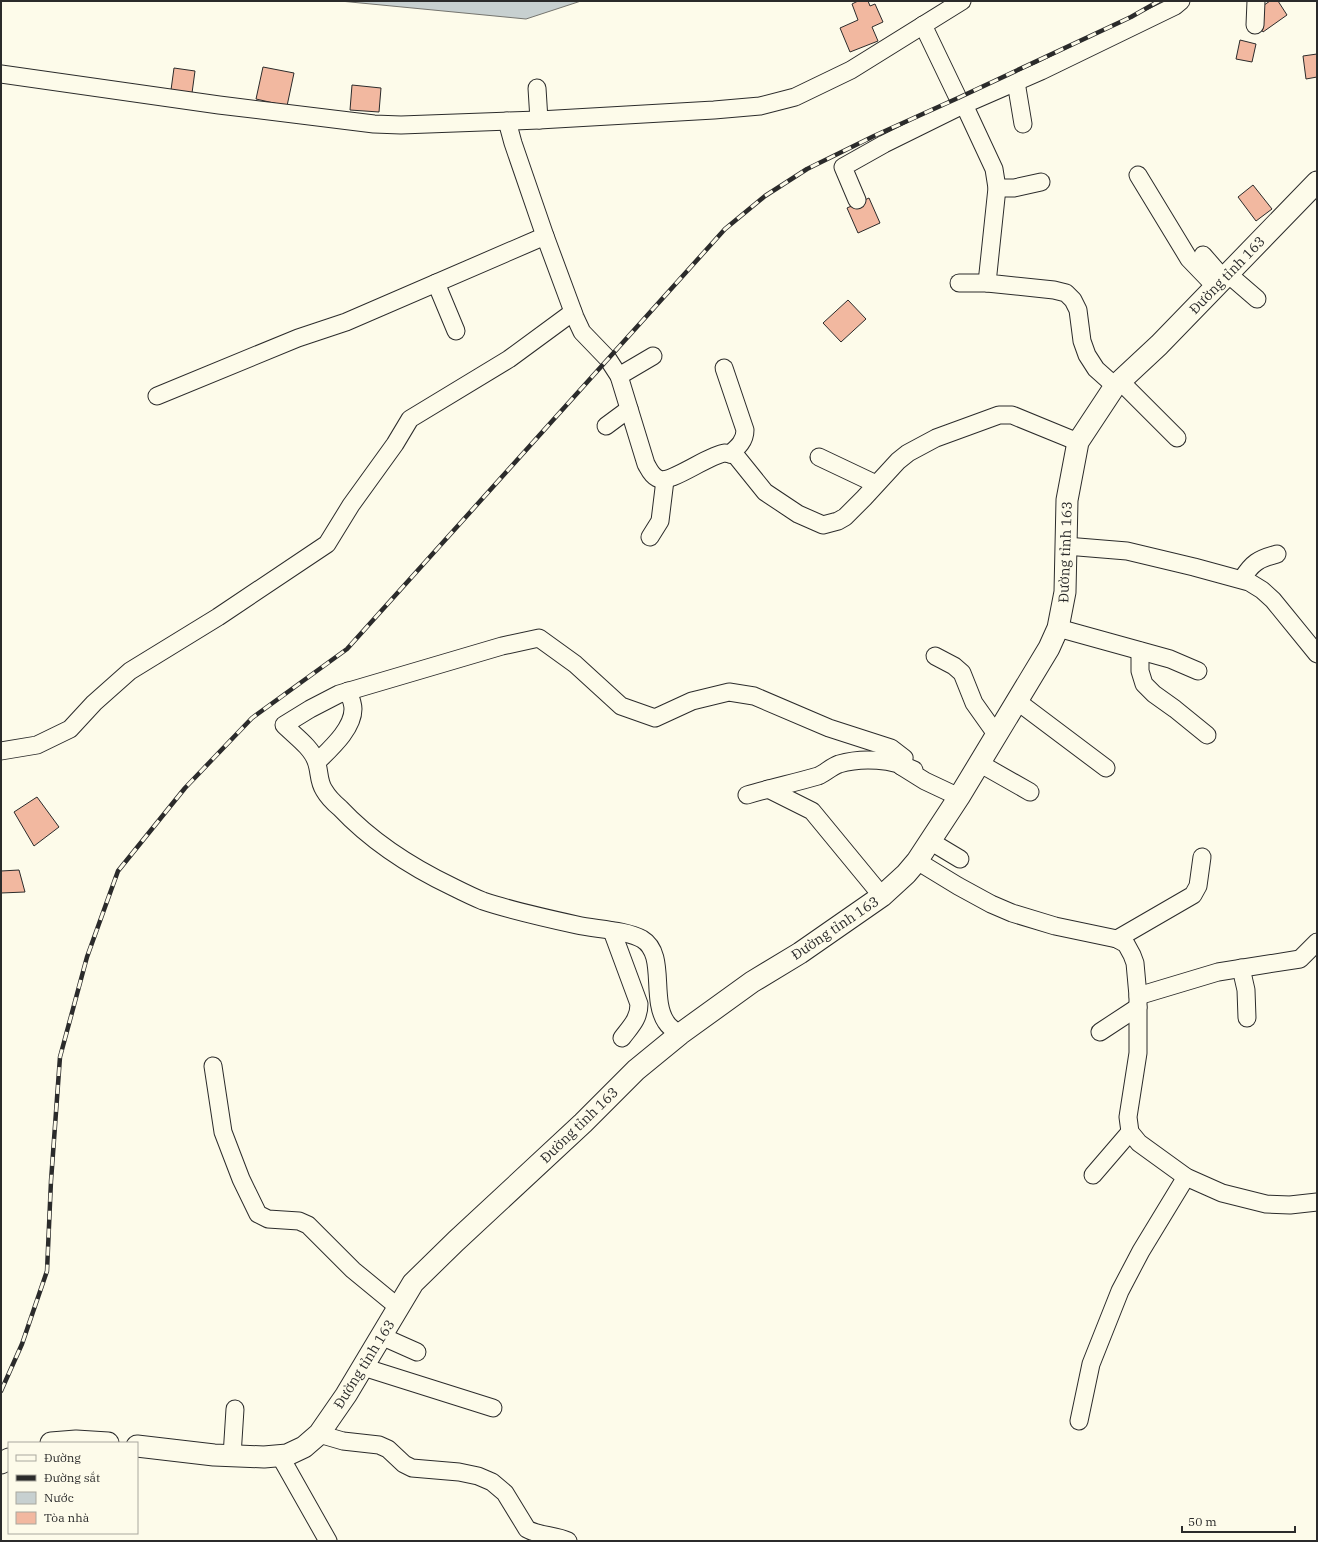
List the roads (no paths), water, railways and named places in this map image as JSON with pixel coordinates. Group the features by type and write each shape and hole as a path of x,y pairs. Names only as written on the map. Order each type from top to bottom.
{"main road":[{"name":"Đường tỉnh 163","path":"138,1446 232,1456 264,1457 287,1455 304,1447 319,1434 363,1367 413,1283 456,1241 583,1123 636,1070 680,1034 752,982 800,952 882,896 906,874 917,861 959,796 1049,648 1058,628 1066,592 1067,500 1078,442 1118,384 1159,345 1317,182"},
{"path":"64,1442 88,1442"}],"street":[{"path":"1,74 219,105 374,124 539,120 714,110 760,106 795,97 852,70 962,1"},
{"path":"857,200 843,167 884,144 963,105 1016,82 1182,1"},
{"path":"1255,24 1256,1"},
{"path":"923,25 994,169 996,188 987,283"},
{"path":"1016,82 1023,124"},
{"path":"537,88 539,120"},
{"path":"507,121 513,143 545,236 573,312 582,332 608,359 619,376 646,464 652,474 657,478 665,480 672,478 707,459 724,453 730,454 736,456 765,492 798,514 823,526 845,517 898,461 908,453 936,438 999,414 1012,415 1078,442"},
{"path":"1138,175 1189,259 1257,299"},
{"path":"996,188 1014,188 1042,182"},
{"path":"157,396 298,338 346,322 545,236"},
{"path":"1203,255 1222,279"},
{"path":"436,283 456,331"},
{"path":"959,283 987,283 1054,290 1066,293 1073,300 1078,310 1082,341 1087,355 1096,369 1118,384 1177,438"},
{"path":"1,751 36,746 70,729 94,703 130,671 218,617 327,544 351,504 395,444 410,419 509,358 573,312"},
{"path":"619,376 653,356"},
{"path":"724,368 745,430 745,437 730,454"},
{"path":"606,426 629,409"},
{"path":"819,457 876,484"},
{"path":"650,536 660,521 665,480"},
{"path":"1066,546 1127,552 1242,579 1249,582 1262,590 1273,600 1317,654"},
{"path":"1242,579 1249,568 1258,560 1277,554"},
{"path":"1058,628 1170,659 1198,671"},
{"path":"680,1034 665,1022 659,1004 657,965 654,953 650,946 642,939 631,935 577,925 481,900 422,872 377,842 350,819 324,790 319,780 317,762 309,750 284,725 339,694 502,646 540,638 575,664 621,706 655,718 692,701 729,692 754,696 829,728 891,748 904,758 902,766"},
{"path":"1140,651 1140,671 1144,684 1154,694 1207,735"},
{"path":"935,656 954,666 962,673 974,703 996,734"},
{"path":"317,762 342,736 350,722 353,709 348,691"},
{"path":"1017,701 1106,768"},
{"path":"747,795 820,775 838,764 862,761 885,761 902,766 925,781 959,796"},
{"path":"979,763 1030,792"},
{"path":"768,789 812,811 882,896"},
{"path":"930,841 960,859"},
{"path":"1116,939 1193,895 1198,886 1202,857"},
{"path":"917,861 958,886 1012,913 1055,926 1116,939 1126,944 1135,963 1138,1001 1138,1053 1129,1106 1128,1117 1130,1132 1139,1144 1186,1177 1222,1193 1266,1204 1290,1205 1317,1202"},
{"path":"612,931 639,1004 637,1018 622,1038"},
{"path":"1100,1032 1138,1001 1218,972 1300,959 1317,942"},
{"path":"1241,968 1246,990 1247,1018"},
{"path":"213,1066 223,1132 240,1179 258,1214 268,1219 299,1221 308,1225 353,1270 398,1307"},
{"path":"1093,1175 1130,1132"},
{"path":"1079,1420 1091,1364 1120,1291 1141,1251 1186,1177"},
{"path":"381,1336 417,1352"},
{"path":"363,1367 493,1408"},
{"path":"232,1456 235,1409"},
{"path":"319,1434 343,1441 379,1444 388,1449 404,1464 412,1468 459,1472 478,1476 492,1482 505,1493 525,1535 532,1532 555,1536 568,1541"},
{"path":"280,1456 328,1541"}],"water":[{"path":"340,1 581,1 526,19"}],"railway":[{"path":"1,1391 22,1344 47,1271 51,1181 60,1057 87,957 118,871 185,788 252,718 347,649 725,229 765,196 807,169 874,136 1131,17 1159,1"}]}
